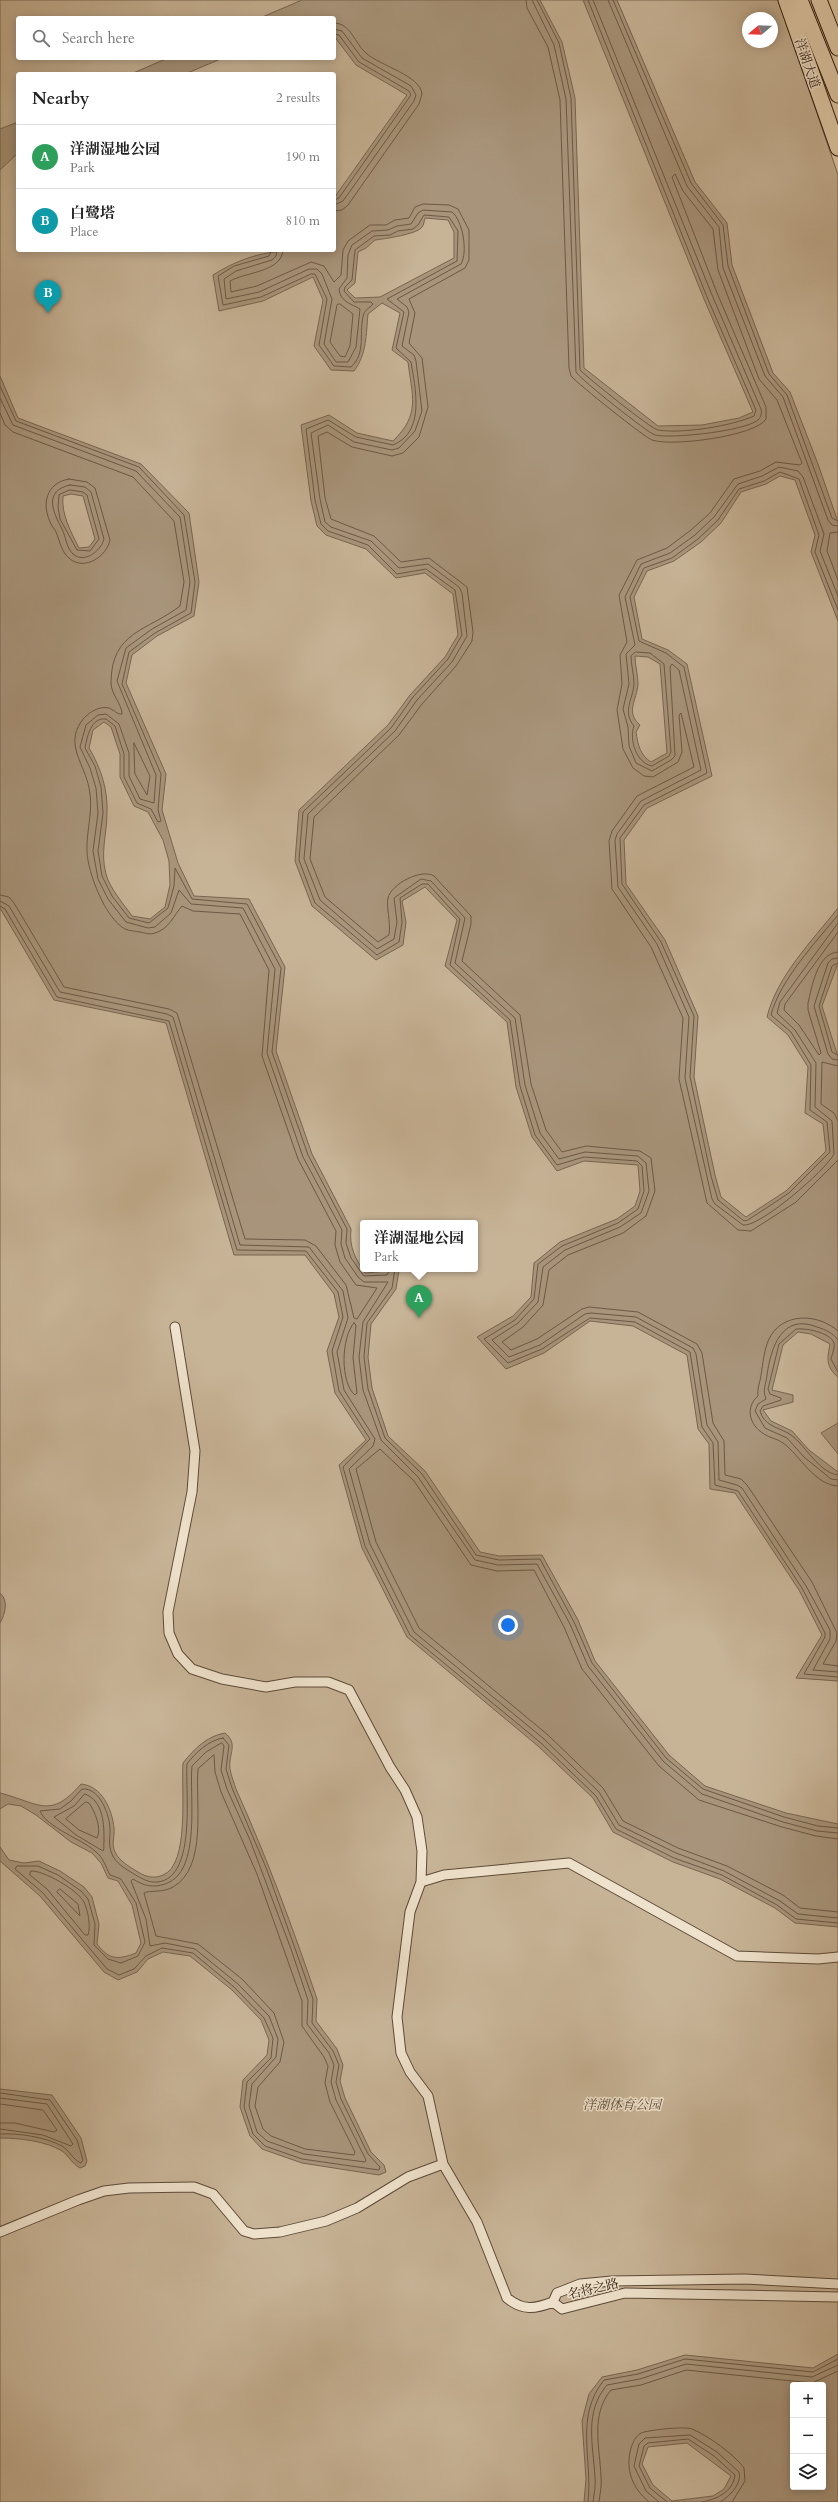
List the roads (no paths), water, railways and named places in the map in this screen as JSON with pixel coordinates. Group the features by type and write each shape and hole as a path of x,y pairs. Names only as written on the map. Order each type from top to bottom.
{"main road":[{"name":"洋湖大道","path":"786,0 838,148"},
{"path":"800,0 838,95"},
{"path":"819,0 838,48"}],"street":[{"path":"175,1327 195,1451 192,1492 168,1612 169,1633 178,1654 192,1669 222,1679 266,1687 295,1682 328,1682 349,1690 386,1761 405,1790 417,1816 422,1851 421,1882 410,1912 397,2017 401,2053 410,2072 428,2096 443,2164 477,2222 506,2298 516,2306 535,2309 553,2302"},
{"path":"421,1882 444,1875 569,1863 737,1956 818,1959 838,1957"},
{"path":"0,2232 104,2191 129,2188 194,2187 213,2194 244,2231 254,2234 280,2232 326,2221 358,2208 408,2177 443,2164"},
{"name":"名将之路","path":"838,2284 744,2279 612,2281 580,2284 557,2293 553,2302 562,2309 625,2293 838,2297"}],"water":[{"path":"302,0 540,0 562,42 575,98 584,368 658,426 702,425 739,418 753,412 704,299 583,0 617,0 695,182 727,223 732,265 773,373 790,392 818,464 838,522 838,621 811,552 815,535 795,480 780,476 766,484 741,492 721,523 701,542 674,561 647,571 634,597 642,639 668,650 687,664 712,776 647,808 624,840 626,884 665,940 698,1016 694,1077 721,1197 746,1217 786,1191 826,1151 823,1124 805,1113 808,1067 788,1035 767,1017 772,1002 787,973 838,908 838,963 822,1006 838,1057 838,1377 831,1370 828,1362 830,1344 811,1334 798,1332 783,1345 772,1390 793,1395 793,1402 763,1410 771,1421 792,1431 809,1450 838,1472 838,1681 796,1678 822,1635 799,1590 735,1493 710,1489 709,1444 698,1429 687,1355 633,1326 590,1321 544,1353 506,1369 477,1337 513,1316 531,1297 534,1263 560,1242 617,1219 635,1206 640,1191 638,1165 584,1161 557,1171 532,1137 516,1087 507,1022 445,966 457,920 425,887 402,901 406,922 403,945 376,960 312,906 295,861 299,810 388,725 410,695 445,657 458,635 453,594 425,573 396,578 366,549 326,535 317,526 311,501 301,425 329,415 357,433 393,441 408,422 411,413 412,395 408,362 392,350 400,313 382,303 368,314 364,351 354,371 331,370 314,346 323,300 313,277 263,301 219,311 213,275 229,266 257,255 271,252 336,252 336,195 407,95 356,65 336,39 336,16 265,16","holes":["425,218 448,220 454,232 454,258 380,297 355,298 347,290 355,283 358,252 366,248 375,240 400,236 419,230 422,227","635,656 648,657 660,664 667,753 651,762 644,756 640,749 636,732 640,725 633,715 633,706 638,684"]},
{"path":"163,60 218,60 190,72 136,72"},
{"path":"16,123 16,155 0,170 0,129"},
{"path":"0,376 18,418 141,464 189,513 199,582 194,616 157,636 132,655 126,683 166,774 162,810 178,863 194,896 249,899 285,967 276,1051 312,1154 351,1229 352,1247 360,1265 360,1272 399,1272 396,1289 371,1324 368,1357 372,1388 388,1436 425,1471 480,1552 499,1556 542,1555 578,1620 595,1661 669,1755 705,1786 786,1813 838,1824 838,1927 795,1923 775,1908 720,1879 673,1862 613,1832 593,1798 538,1746 407,1637 362,1548 339,1465 366,1440 335,1393 327,1351 339,1317 334,1294 305,1255 234,1255 166,1023 54,1000 0,908","holes":["71,494 83,496 95,539 89,547 79,548 67,523 63,496","104,722 111,727 120,754 120,777 134,806 148,812 163,840 169,861 170,885 165,907 150,919 132,916 108,880 104,866 104,843 107,821 105,788 97,763 89,748 93,730"]},
{"path":"838,1423 838,1454 821,1433"},
{"path":"0,1593 3,1596 5,1612 0,1623"},
{"path":"225,1733 229,1737 232,1745 230,1769 236,1789 279,1893 317,1999 316,2021 337,2049 343,2065 340,2081 345,2098 371,2152 384,2165 386,2172 379,2175 302,2163 262,2149 250,2136 240,2107 243,2080 267,2055 269,2040 261,2020 232,1990 190,1956 163,1952 148,1959 137,1972 118,1980 104,1972 40,1896 0,1861 0,1847 9,1860 24,1863 39,1861 60,1871 84,1887 92,1897 99,1924 97,1944 106,1953 114,1957 124,1957 136,1953 141,1943 132,1905 118,1881 108,1878 101,1863 92,1853 71,1842 36,1815 21,1806 8,1804 0,1809 0,1793 44,1806 61,1802 81,1784 95,1789 105,1800 111,1813 114,1831 113,1846 119,1858 125,1864 141,1874 150,1877 160,1876 172,1868 177,1857 181,1841 183,1763 201,1744 212,1737"},
{"path":"0,2089 52,2095 81,2138 87,2161 85,2166 80,2168 62,2151 40,2142 24,2139 0,2138"},
{"path":"838,2354 838,2502 584,2502 586,2479 582,2421 589,2394 602,2377 637,2370 685,2355 813,2368","holes":["687,2443 731,2476 724,2489 713,2496 672,2501 653,2485 642,2464 648,2447"]}],"place":[{"name":"白鹭塔","path":"48,313"},
{"name":"洋湖湿地公园","path":"419,1318"}],"park label":[{"name":"洋湖体育公园","path":"622,2104"}]}
